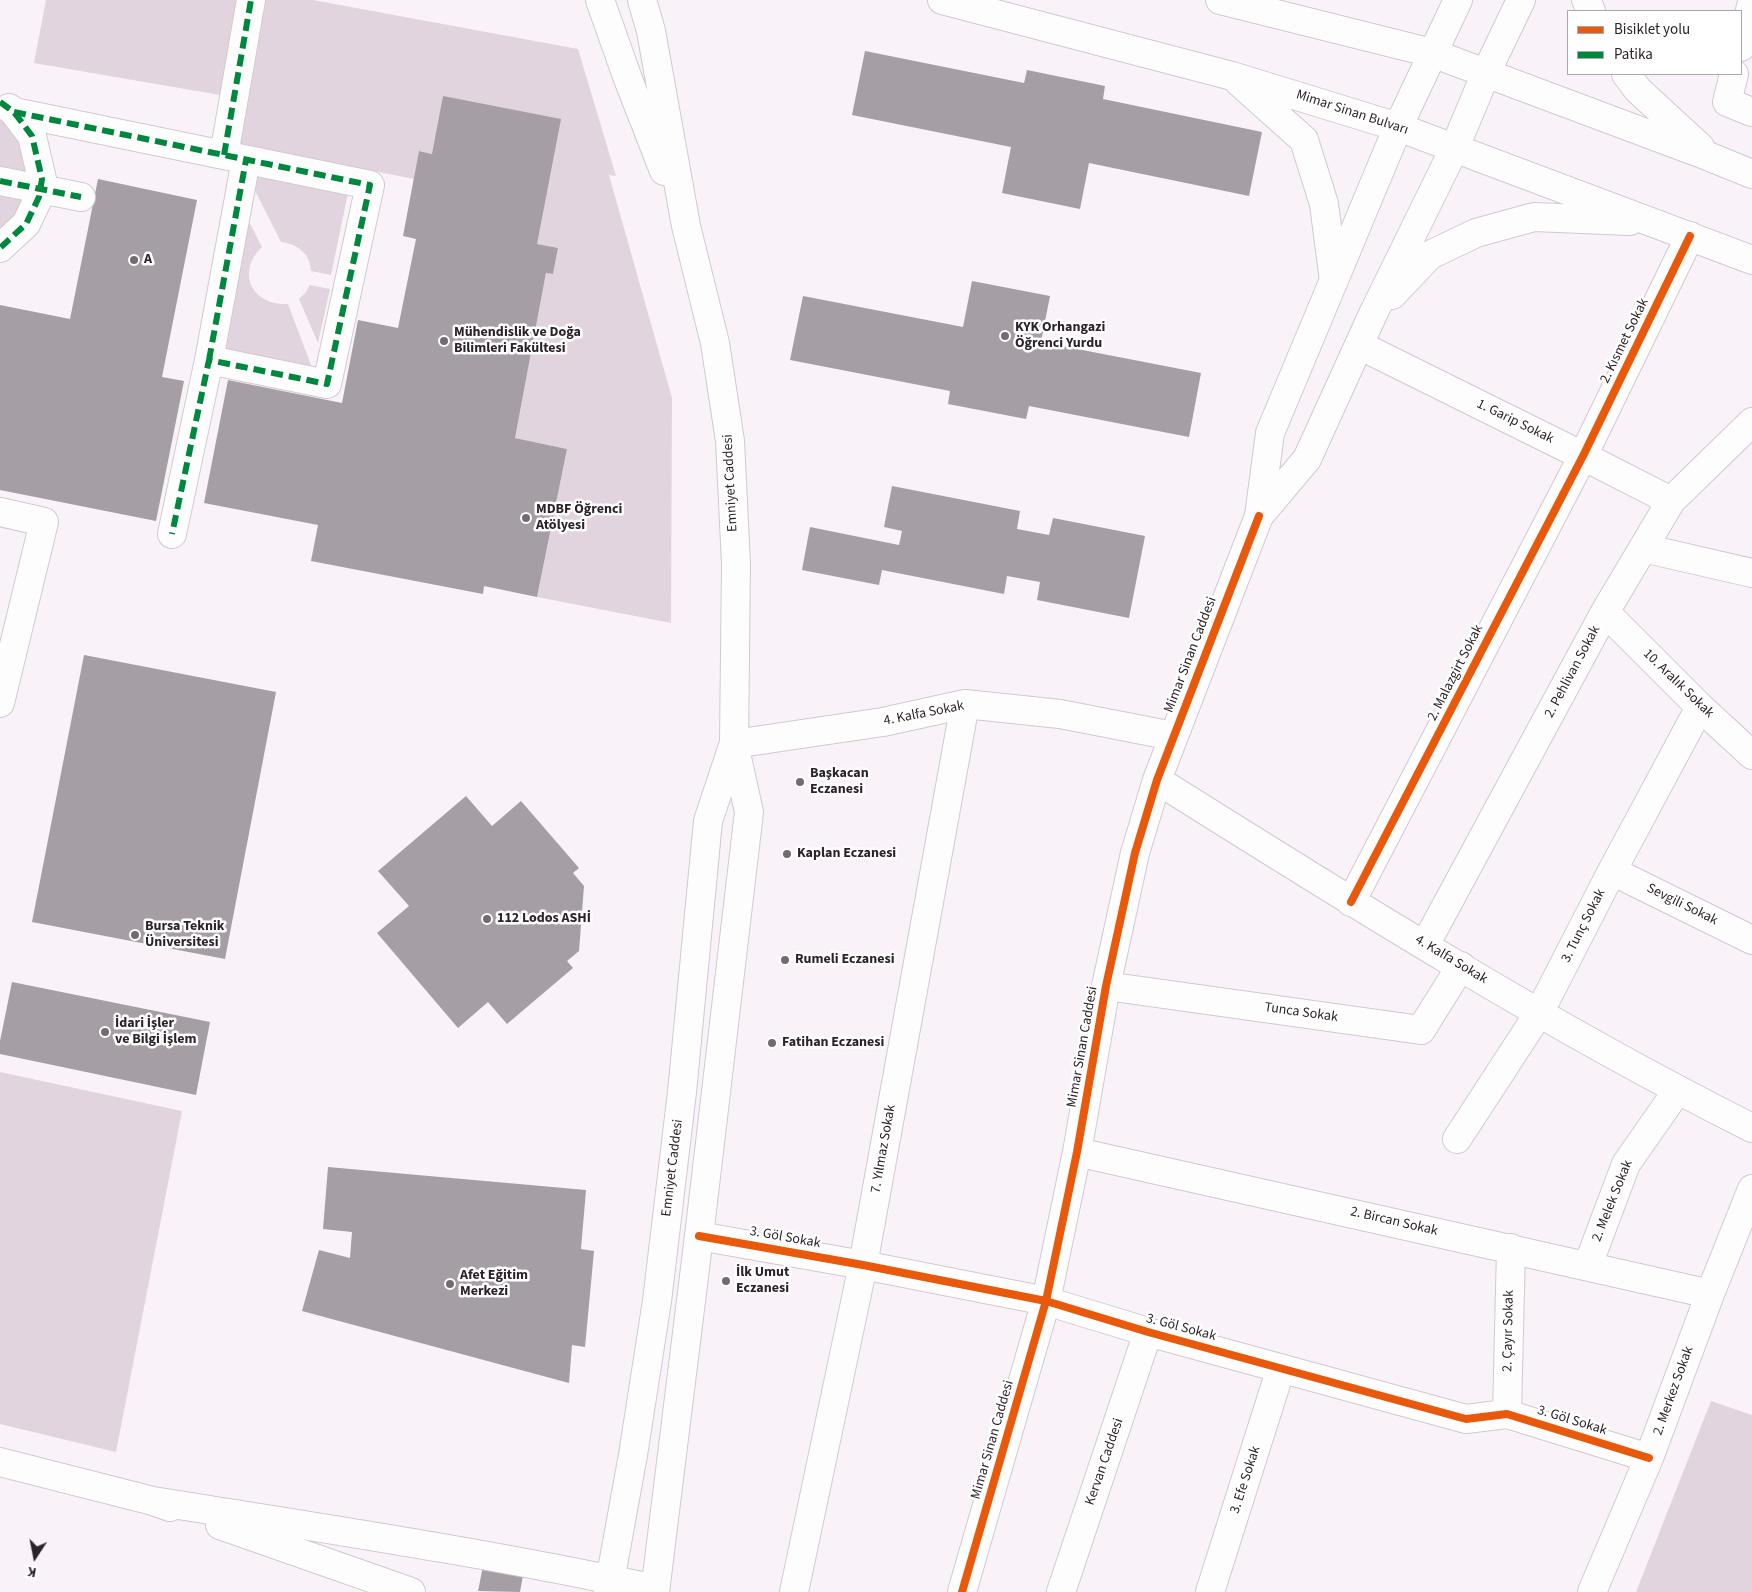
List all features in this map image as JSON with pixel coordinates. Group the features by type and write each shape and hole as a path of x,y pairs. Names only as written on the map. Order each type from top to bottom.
{"street":[{"path":"172,534 209,360 235,158 251,0"},
{"path":"600,0 628,79 686,226"},
{"path":"642,0 651,31 686,226"},
{"path":"651,31 654,0"},
{"name":"Mimar Sinan Bulvarı","path":"942,0 1232,76 1398,127 1752,260"},
{"path":"1220,0 1432,53 1752,174"},
{"path":"1247,6 1275,0"},
{"path":"1259,516 1270,433 1398,127 1458,0"},
{"path":"1259,516 1307,459 1373,314 1455,148 1486,73 1521,0"},
{"path":"1742,43 1752,2"},
{"path":"1627,75 1638,90 1710,157"},
{"path":"1734,75 1727,102 1752,112"},
{"path":"1232,76 1304,140 1324,204 1334,282"},
{"path":"7,107 235,158 370,185 327,384 209,360"},
{"path":"0,248 26,224 39,197 42,179 32,136 7,107"},
{"path":"0,181 81,197"},
{"path":"1373,314 1430,255 1476,233 1534,217 1653,222"},
{"name":"Emniyet Caddesi","path":"655,1591 699,1236 748,812 734,744 736,564 730,441 715,343 686,226"},
{"name":"2. Kısmet Sokak","path":"1584,456 1690,236"},
{"name":"1. Garip Sokak","path":"1359,345 1671,501"},
{"name":"2. Pehlivan Sokak","path":"1425,945 1604,612 1671,501 1752,422"},
{"name":"2. Malazgirt Sokak","path":"1351,902 1584,456"},
{"path":"0,512 44,522 0,703"},
{"name":"Mimar Sinan Caddesi","path":"962,1592 1046,1301 1077,1152 1106,986 1135,852 1157,780 1173,736 1259,516"},
{"path":"1643,548 1752,573"},
{"name":"10. Aralık Sokak","path":"1604,612 1700,707 1752,755"},
{"name":"4. Kalfa Sokak","path":"734,744 883,722 965,704 1060,714 1173,736"},
{"name":"7. Yılmaz Sokak","path":"794,1592 863,1264 965,704"},
{"name":"3. Tunç Sokak","path":"1458,1140 1539,1013 1612,871 1700,707"},
{"name":"Emniyet Caddesi","path":"609,1586 633,1455 658,1291 682,1092 708,821 734,744"},
{"name":"4. Kalfa Sokak","path":"1157,780 1351,902 1539,1013 1677,1091 1752,1128"},
{"name":"Sevgili Sokak","path":"1612,871 1752,940"},
{"name":"Tunca Sokak","path":"1106,986 1421,1030 1461,966"},
{"name":"2. Melek Sokak","path":"1588,1265 1626,1164 1677,1091"},
{"name":"2. Bircan Sokak","path":"1077,1152 1588,1265 1710,1294"},
{"name":"2. Merkez Sokak","path":"1592,1592 1649,1458 1710,1294 1752,1189"},
{"name":"3. Göl Sokak","path":"699,1236 863,1264 1046,1301 1148,1332 1466,1419 1507,1414 1649,1458"},
{"name":"2. Çayır Sokak","path":"1507,1414 1511,1248"},
{"name":"Kervan Caddesi","path":"1061,1592 1148,1332"},
{"name":"3. Efe Sokak","path":"1210,1592 1281,1368"},
{"path":"0,1462 153,1501 411,1592"},
{"path":"153,1501 464,1551 609,1586 655,1591"},
{"path":"947,1592 981,1524"}],"shaded area":[{"path":"46,0 237,0 220,95 34,63"},
{"path":"264,0 313,0 578,49 616,176 609,175 672,398 671,623 537,597 567,449 515,438 546,273 553,274 558,248 537,244 432,154 419,151 414,179 237,144"},
{"path":"0,115 26,150 29,174 0,168"},
{"path":"252,176 348,193 331,275 311,271 308,259 302,250 281,242 251,183"},
{"path":"0,193 25,198 12,219 0,230"},
{"path":"242,208 262,247 254,257 250,267 249,277 252,286 257,294 265,300 288,304 314,373 222,355"},
{"path":"310,285 330,289 318,343 299,299"},
{"path":"0,1072 182,1111 116,1452 0,1424"},
{"path":"1711,1401 1752,1415 1752,1592 1636,1592"}],"building":[{"path":"865,51 1024,83 1027,70 1105,86 1103,99 1262,132 1249,196 1089,163 1080,209 1002,193 1011,147 852,115"},
{"name":"Mühendislik ve Doğa Bilimleri Fakültesi","path":"443,96 561,119 537,244 558,248 553,274 546,273 515,438 567,449 537,597 484,586 483,594 311,561 318,525 204,503 228,380 342,403 358,320 398,328 416,239 403,236 419,151 432,154"},
{"path":"98,179 197,200 162,377 184,381 156,521 0,490 0,305 70,319"},
{"path":"972,281 1050,296 1041,342 1201,373 1189,437 1029,406 1026,419 948,404 950,391 790,360 803,296 963,327"},
{"path":"892,486 1020,511 1017,529 1049,535 1053,518 1145,536 1129,618 1037,600 1040,582 1007,576 1004,594 882,570 879,585 802,570 810,527 899,545 902,531 884,527"},
{"path":"84,655 276,692 225,959 32,922"},
{"name":"112 Lodos ASHİ","path":"466,796 492,826 521,801 579,868 573,873 584,886 579,951 567,961 573,968 507,1024 488,1002 458,1028 377,933 409,906 378,871"},
{"name":"İdari İşler ve Bilgi İşlem","path":"12,982 210,1022 196,1095 0,1054 0,1041"},
{"name":"Afet Eğitim Merkezi","path":"328,1167 586,1190 581,1249 594,1251 585,1347 572,1345 569,1383 302,1311 319,1250 350,1258 352,1232 323,1229"},
{"path":"485,1556 525,1564 520,1592 478,1591"}],"marked path":[{"path":"224,155 251,0"},
{"path":"0,102 14,112 32,136 42,179 39,197 26,224 0,248"},
{"path":"14,112 370,185 327,384 209,360 172,534"},
{"path":"209,360 246,160"},
{"path":"0,181 81,197"}],"cycle path":[{"path":"1351,902 1583,456 1690,236"},
{"path":"962,1592 1046,1301 1077,1152 1106,986 1135,853 1157,780 1259,516"},
{"path":"699,1236 863,1265 1046,1301 1148,1332 1466,1419 1507,1414 1649,1458"}],"place":[{"name":"A","path":"134,260"},
{"name":"KYK Orhangazi Öğrenci Yurdu","path":"1005,336"},
{"name":"Mühendislik ve Doğa Bilimleri Fakültesi","path":"444,341"},
{"name":"MDBF Öğrenci Atölyesi","path":"526,518"},
{"name":"Başkacan Eczanesi","path":"800,782"},
{"name":"Kaplan Eczanesi","path":"787,854"},
{"name":"112 Lodos ASHİ","path":"487,919"},
{"name":"Bursa Teknik Üniversitesi","path":"135,935"},
{"name":"Rumeli Eczanesi","path":"785,960"},
{"name":"İdari İşler ve Bilgi İşlem","path":"105,1032"},
{"name":"Fatihan Eczanesi","path":"772,1043"},
{"name":"İlk Umut Eczanesi","path":"726,1281"},
{"name":"Afet Eğitim Merkezi","path":"450,1284"}]}
